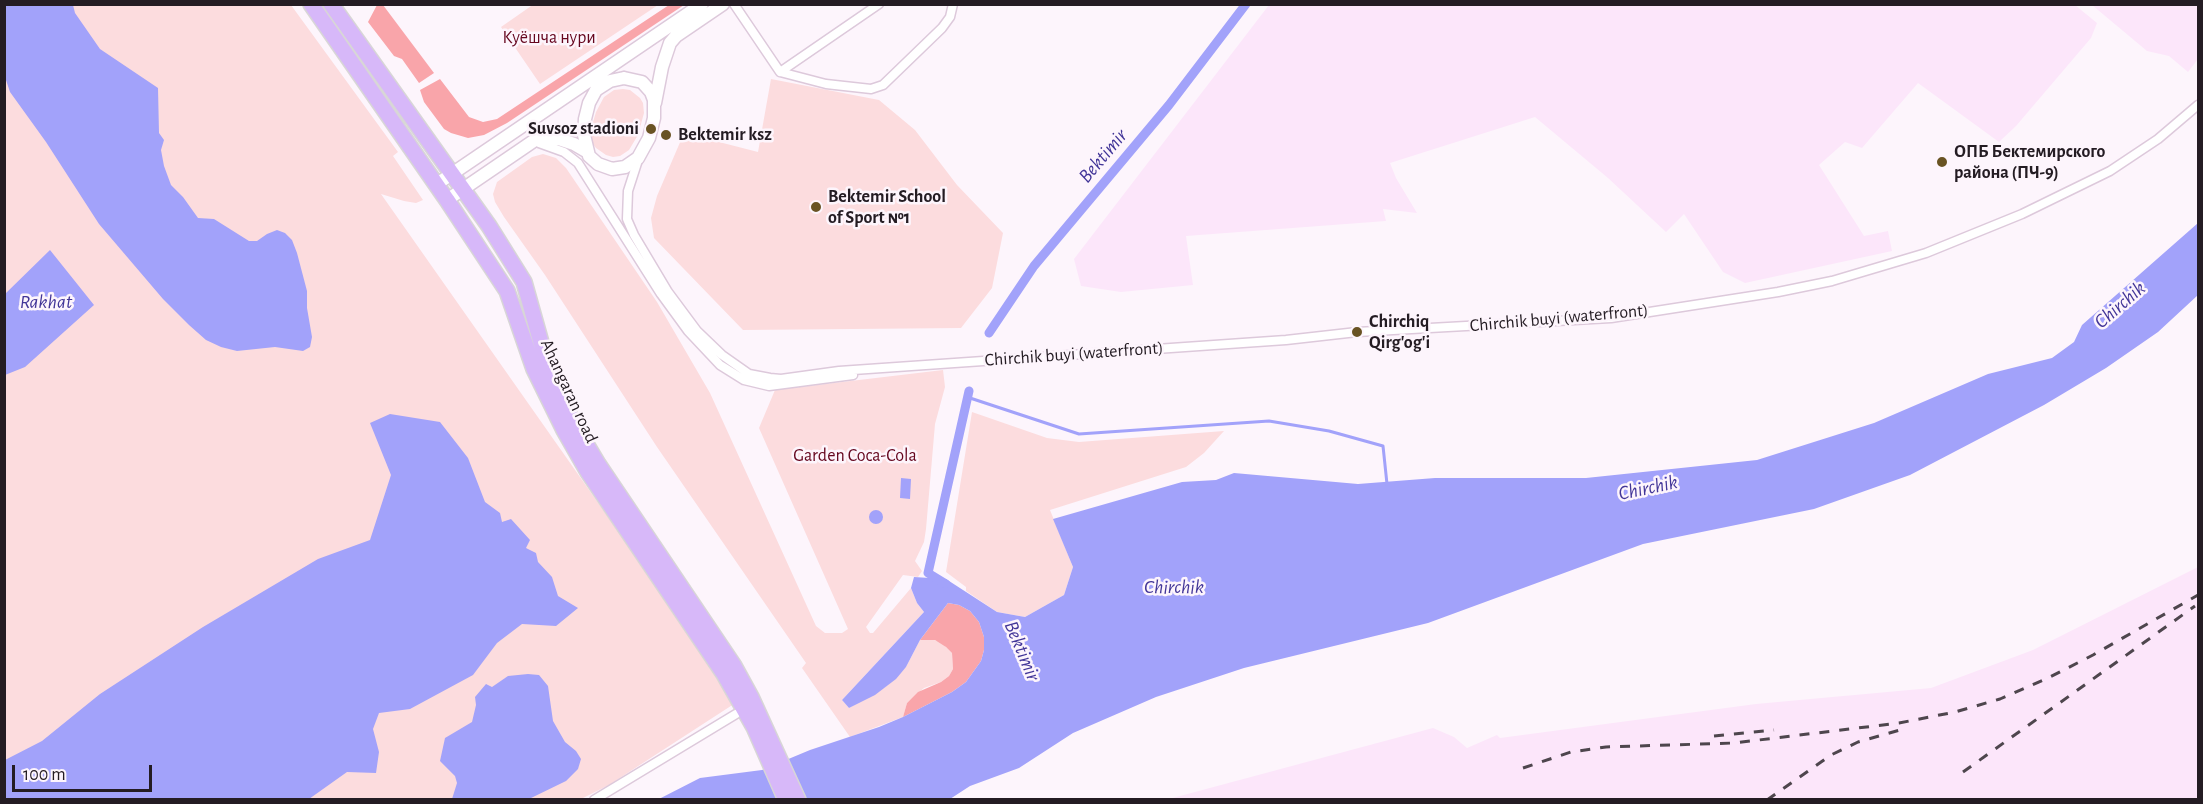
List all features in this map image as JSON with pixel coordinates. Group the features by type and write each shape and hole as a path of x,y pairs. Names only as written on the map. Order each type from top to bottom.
{"highway":[{"name":"Ahangaran road","path":"311,4 507,291 538,378 578,456 724,674 798,800"},
{"name":"Ahangaran road","path":"331,4 463,189 524,282 557,391 597,464 717,639 751,696 786,800"}],"main road":[{"path":"436,184 702,4"},
{"path":"447,200 528,143 543,138 559,139 574,144 586,151 595,162 612,169 629,165 640,155 651,129 663,61 670,43 676,36 723,4"},
{"path":"586,151 584,127 586,111 592,96 624,56"},
{"path":"550,107 619,78 638,80 651,92 654,105"}],"street":[{"path":"734,4 780,72 826,84 871,89 883,86 947,23 953,4"},
{"path":"780,72 879,4"},
{"name":"Chirchik buyi (waterfront)","path":"640,155 627,191 626,213 629,225 682,313 722,355 749,374 770,378 944,363 1274,341 1357,332 1611,318 1778,292 1832,281 1926,254 2022,214 2110,171 2157,139 2199,105"},
{"name":"Chirchik buyi (waterfront)","path":"528,143 546,144 564,152 578,163 661,294 688,331 720,365 735,376 769,386 840,378 874,370"},
{"name":"Chirchik buyi (waterfront)","path":"586,151 591,182"},
{"path":"594,800 736,714"}],"shaded area":[{"path":"377,5 383,5 434,73 419,83 402,59 394,56 368,22"},
{"path":"669,5 684,5 507,123 484,135 468,138 451,133 444,129 424,102 420,90 440,79 469,117 483,122 497,119"},
{"path":"1269,5 2075,5 2097,23 2091,38 2016,126 1999,142 1918,83 1862,148 1845,142 1819,165 1864,236 1888,231 1892,251 1745,283 1723,272 1684,214 1666,232 1608,178 1535,117 1390,163 1396,178 1417,213 1383,209 1386,221 1186,236 1193,285 1121,292 1081,286 1074,259"},
{"path":"2092,5 2198,5 2198,59 2188,72 2169,56 2147,51"},
{"path":"2198,567 2198,799 1169,799 1433,728 1454,737 1467,748 1497,735 1500,738 1756,704 1931,688 2033,650"},
{"path":"948,603 959,605 970,611 979,622 984,637 981,661 966,682 952,692 903,717 907,703 918,692 941,682 949,676 953,669 952,653 946,647 935,640 920,640"}],"green space":[{"name":"Куёшча нури","path":"534,4 658,5 540,84 501,27"},
{"path":"5,5 291,5 398,152 393,156 423,200 416,203 381,194 737,702 609,785 581,799 5,800"},
{"name":"Bektemir School of Sport №1","path":"771,79 879,100 915,130 957,185 1003,233 992,288 961,328 743,330 654,238 651,218 657,196 684,133 758,152"},
{"path":"614,90 630,90 640,98 644,113 638,135 629,150 620,156 613,157 606,155 592,143 591,129 604,97"},
{"name":"Garden Coca-Cola","path":"543,154 556,158 566,168 657,302 710,393 816,626 825,633 842,633 848,629 759,428 775,390 943,370 945,387 935,424 926,529 924,542 915,561 922,571 918,577 903,575 866,627 870,633 873,633 911,588 917,603 924,612 842,700 849,708 885,687 906,667 920,640 928,638 941,642 952,653 953,669 949,676 941,682 924,688 907,703 903,717 850,737 802,668 806,663 657,447 545,275 504,217 493,194 497,182 532,157"},
{"path":"972,412 1047,438 1079,442 1224,431 1204,453 1186,467 1050,510 1073,567 1064,595 1025,617 997,612 966,591 966,587 946,572"}],"water":[{"path":"5,4 73,5 75,13 100,49 158,88 159,133 164,140 161,150 164,166 171,185 198,218 214,219 249,241 257,241 277,230 285,233 292,240 307,291 307,308 312,337 310,347 303,351 275,347 237,351 221,347 206,340 163,299 99,224 46,142 10,92 5,77"},
{"name":"Chirchik","path":"2198,223 2198,295 2158,332 2106,368 2044,405 1910,475 1814,509 1643,544 1428,623 1244,668 1156,697 1073,733 1019,768 970,786 950,799 657,800 700,778 762,770 810,750 879,727 952,692 966,682 981,661 984,637 979,622 970,611 959,605 948,603 920,640 906,667 896,679 875,695 849,708 842,700 924,612 917,603 911,588 914,577 946,579 997,612 1025,617 1064,595 1073,567 1053,519 1182,482 1216,480 1234,473 1358,484 1435,478 1586,478 1757,460 1874,423 1988,374 2052,358 2074,342 2082,325"},
{"name":"Rakhat","path":"50,250 94,305 25,367 5,375 5,294"},
{"path":"390,414 440,422 468,458 485,502 500,513 502,522 511,519 530,540 526,548 536,553 538,562 552,577 558,596 578,608 556,626 522,624 497,643 473,675 410,709 379,713 373,729 379,752 376,773 347,772 309,799 5,799 5,760 42,741 100,694 203,627 318,559 370,540 391,475 370,423"},
{"path":"901,478 911,479 910,499 900,498"},
{"path":"876,510 881,512 883,517 881,522 876,524 871,522 869,517 871,512"},
{"path":"539,675 548,686 553,721 565,742 576,751 581,759 578,769 566,781 529,799 452,799 457,783 455,776 440,761 445,738 472,722 476,705 475,697 486,684 492,687 508,676"}],"waterway":[{"name":"Bektimir","path":"989,333 1034,266 1169,105 1246,4"},
{"name":"Bektimir","path":"946,584 928,573 969,391"},
{"path":"967,397 1079,434 1269,421 1329,431 1383,446 1387,484"}],"railway":[{"path":"1523,768 1571,752 1606,747 1734,743 1899,723 1955,712 2000,699 2048,678 2198,595"},
{"path":"1963,772 2195,606"},
{"path":"1714,736 1774,730"},
{"path":"1767,800 1831,755 1858,742 1900,730"}],"place":[{"name":"Suvsoz stadioni","path":"651,129"},
{"name":"Bektemir ksz","path":"666,135"},
{"name":"ОПБ Бектемирского района (ПЧ-9)","path":"1942,162"},
{"name":"Bektemir School of Sport №1","path":"816,207"},
{"name":"Chirchiq Qirg'og'i","path":"1357,332"}]}
